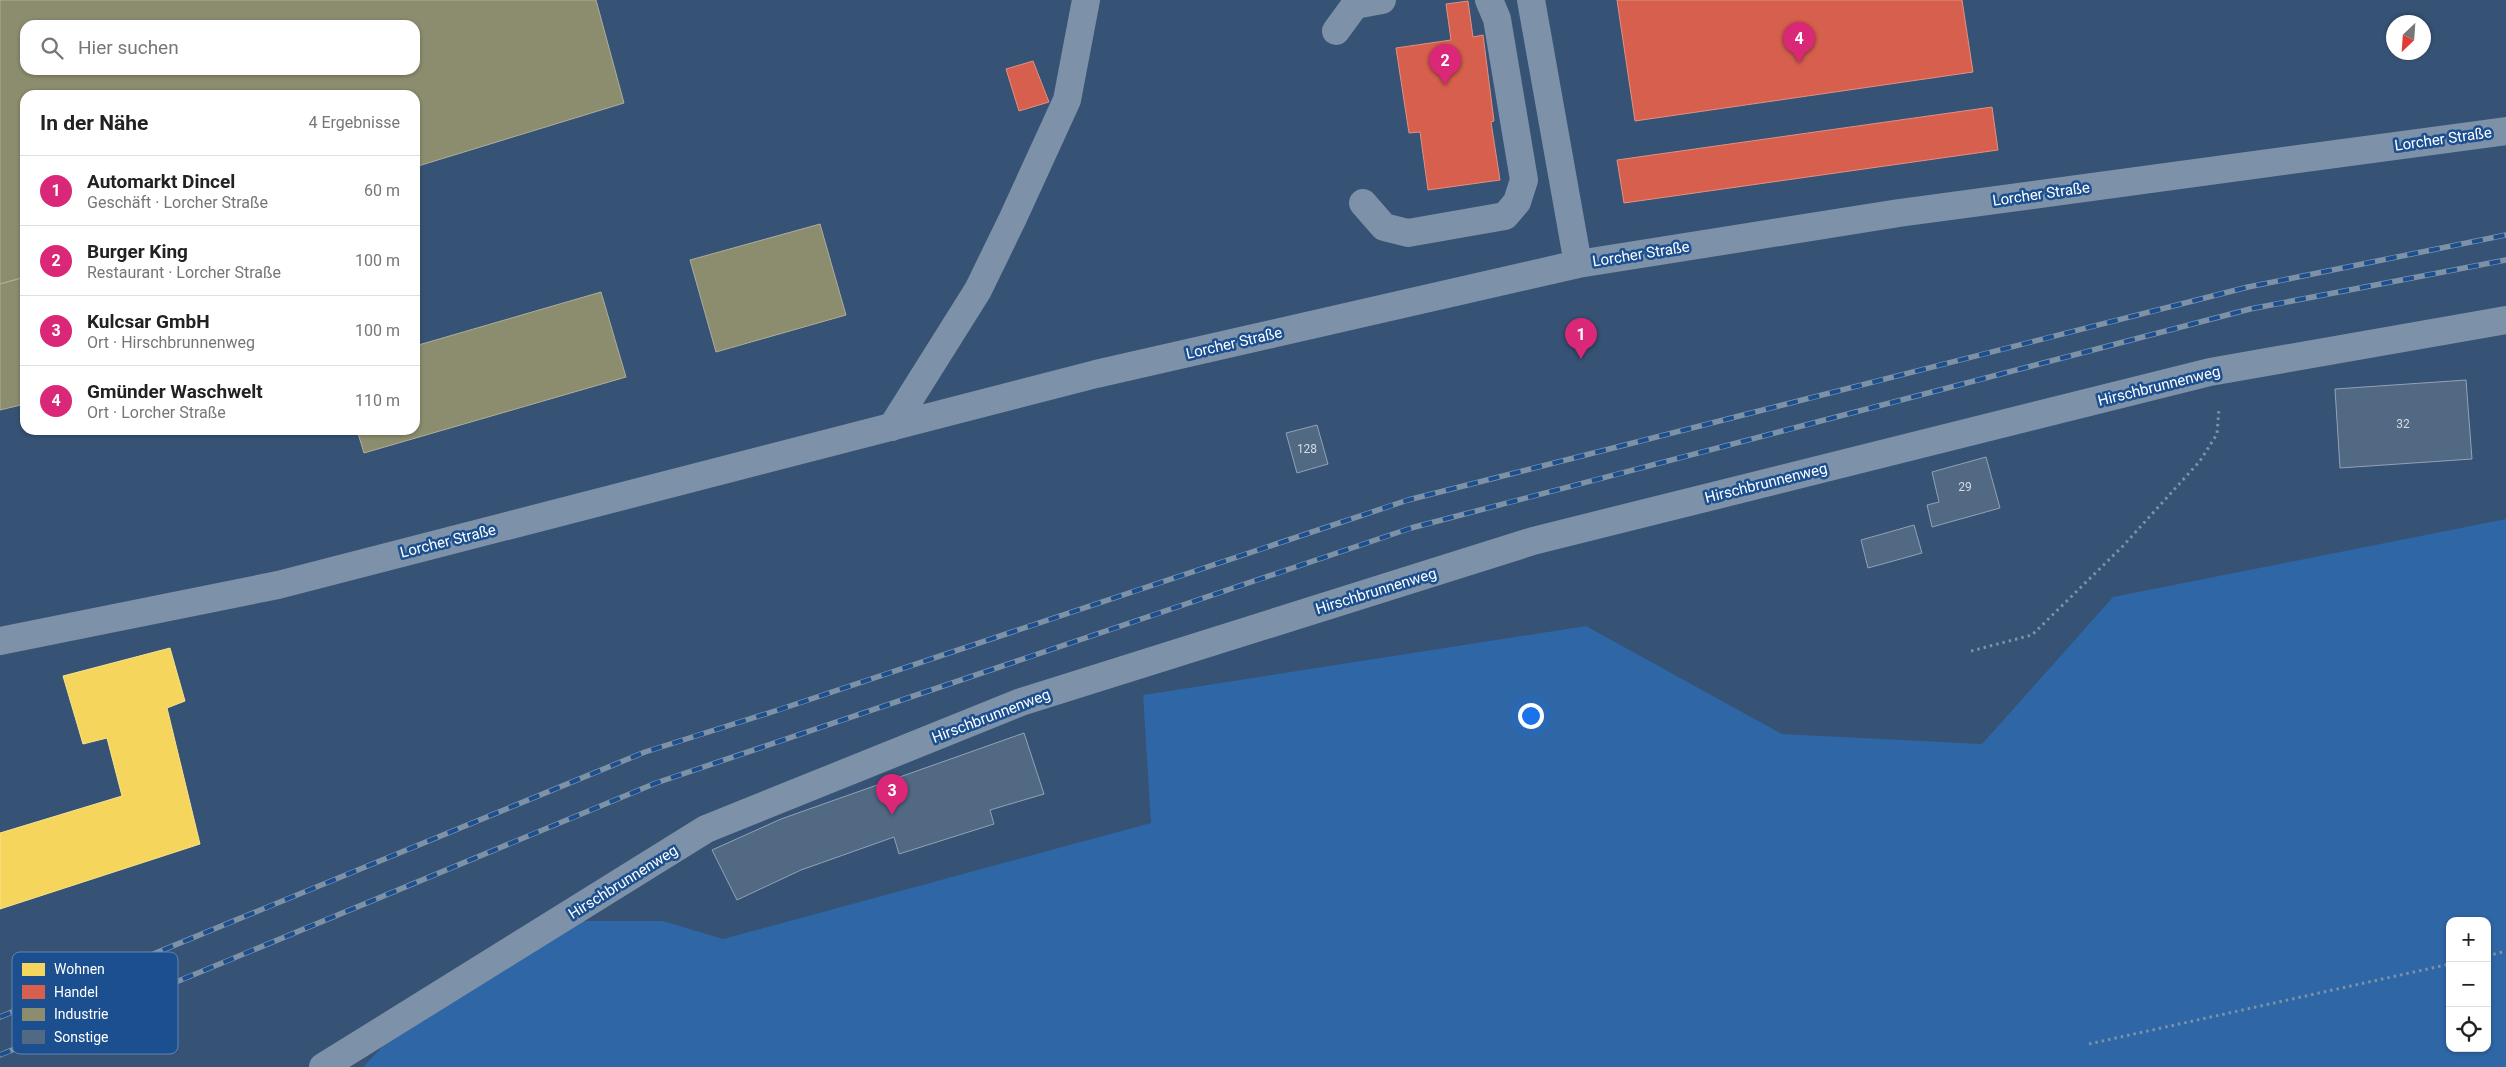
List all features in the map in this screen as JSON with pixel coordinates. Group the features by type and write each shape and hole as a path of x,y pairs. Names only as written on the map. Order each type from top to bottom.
{"street":[{"path":"892,427 978,290 1014,218 1067,100 1086,0"},
{"path":"1336,31 1355,5 1382,0"},
{"path":"1363,202 1384,227 1408,233 1505,216 1517,202 1524,180 1497,19 1489,0"},
{"name":"Lorcher Straße","path":"1531,0 1578,264"},
{"name":"Lorcher Straße","path":"0,641 278,585 1096,374 1578,264 1899,213 2506,131"},
{"name":"Hirschbrunnenweg","path":"323,1067 706,830 1021,702 1533,541 2210,372 2506,320"}],"path":[{"path":"1971,651 2032,635 2122,546 2200,461 2217,434 2219,407 2210,372"},
{"path":"2491,955 2506,951"},
{"path":"2089,1044 2446,965"}],"shaded area":[{"path":"2506,519 2506,1067 363,1067 382,1047 581,921 663,921 723,939 1151,823 1143,695 1586,626 1782,734 1982,744 2113,597"}],"building: Wohnen":[{"path":"170,648 185,701 167,708 200,844 0,909 0,833 122,796 107,738 83,744 63,676"}],"building: Handel":[{"path":"1617,0 1962,0 1973,72 1635,121"},
{"path":"1468,1 1473,37 1483,35 1494,121 1491,122 1500,180 1428,190 1420,132 1409,133 1396,48 1451,40 1446,4"},
{"path":"1033,61 1049,102 1019,111 1006,69"},
{"path":"1992,107 1998,150 1624,203 1617,160"}],"building: Industrie":[{"path":"0,0 596,0 624,103 420,165 420,90 20,90 20,278 0,284"},
{"path":"820,224 846,315 716,352 690,260"},
{"path":"20,278 20,405 0,410 0,284"},
{"path":"601,292 626,377 364,453 359,435 420,435 420,345"}],"building: Sonstige":[{"path":"2466,380 2472,459 2340,468 2335,389"},
{"path":"1317,425 1328,464 1297,473 1286,433"},
{"path":"1986,457 2000,508 1932,527 1927,505 1939,502 1932,472"},
{"path":"1914,525 1922,553 1868,568 1861,540"},
{"path":"1024,733 1044,794 990,810 994,824 899,854 894,837 801,870 737,900 712,850 781,819"}],"railway":[{"path":"158,952 645,752 778,710 1408,500 2248,287 2506,235"},
{"path":"178,981 656,783 1411,528 2250,309 2506,260"},
{"path":"0,1017 12,1012"},
{"path":"0,1055 12,1050"}],"place":[{"name":"Gmünder Waschwelt","path":"1799,63"},
{"name":"Burger King","path":"1445,85"},
{"name":"Automarkt Dincel","path":"1581,359"},
{"name":"Kulcsar GmbH","path":"892,815"}]}
